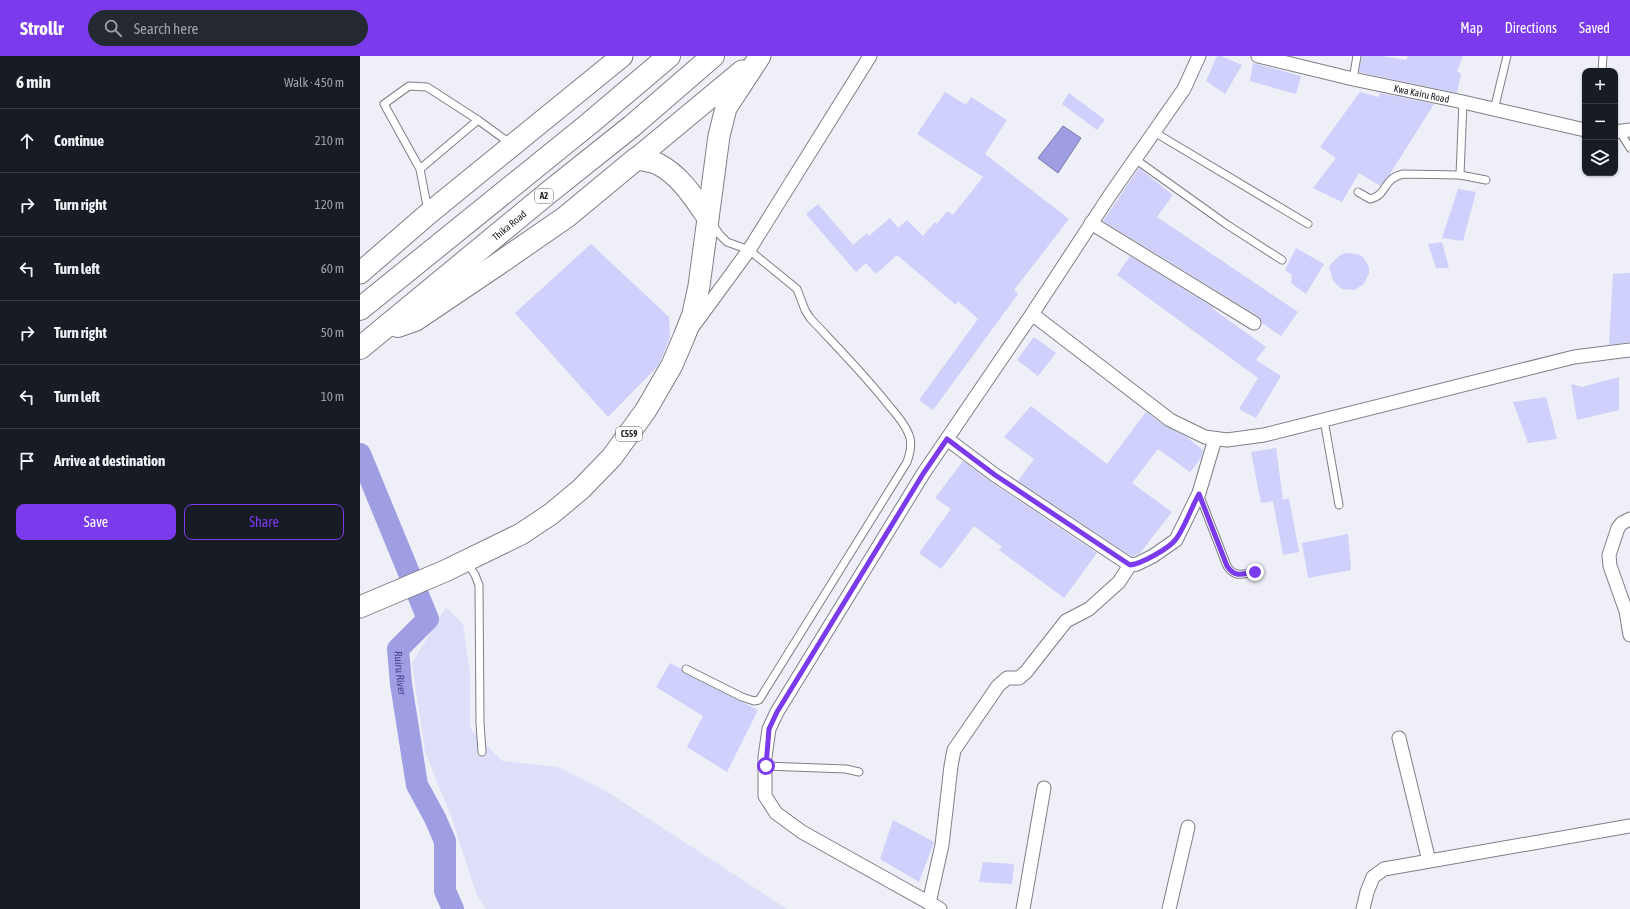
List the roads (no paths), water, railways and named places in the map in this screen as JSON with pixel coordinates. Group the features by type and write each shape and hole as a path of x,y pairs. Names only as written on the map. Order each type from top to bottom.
{"highway":[{"path":"360,309 590,123 669,56"},
{"name":"Thika Road","path":"367,341 632,126 713,56"},
{"path":"367,341 415,320 498,264 566,217 636,158"}],"main road":[{"path":"360,273 428,214 622,56"},
{"path":"636,158 760,56"},
{"path":"708,218 719,136 726,108 760,56"},
{"path":"636,158 657,164 676,175 689,190 708,218"},
{"name":"C559","path":"367,604 445,571 521,534 551,514 581,489 612,457 646,410 672,365 684,337 693,314 699,286 708,218"}],"street":[{"path":"684,337 749,250 870,56"},
{"path":"1130,565 1119,582 1089,609 1066,621 1026,672 1019,678 1007,678 998,686 954,750 934,906 802,832 776,812 765,796 769,729 777,712 923,474 1032,314 1091,223 1184,89 1199,56"},
{"name":"Kwa Kairu Road","path":"1265,57 1353,80 1463,102 1582,129"},
{"path":"1091,223 1254,323"},
{"path":"1032,314 1170,420 1205,437 1227,440 1264,435 1574,357 1630,350"},
{"path":"947,439 995,475 1130,565 1137,564 1153,556 1176,540 1199,494 1215,438"},
{"path":"1630,519 1622,523 1618,528 1608,555 1610,566 1626,611 1630,635"},
{"path":"1399,738 1429,861"},
{"path":"1023,909 1044,788"},
{"path":"1363,909 1367,892 1373,877 1384,870 1630,826"},
{"path":"1169,909 1188,827"}],"lane":[{"path":"1353,80 1357,56"},
{"path":"1494,110 1508,56"},
{"path":"1602,68 1603,56"},
{"path":"428,214 420,169 384,104 409,86 427,87 478,120 513,146"},
{"path":"1460,176 1463,102"},
{"path":"420,169 478,120"},
{"path":"1154,132 1308,224"},
{"path":"1622,132 1630,148"},
{"path":"1135,159 1226,224 1282,260"},
{"path":"1358,192 1370,199 1376,198 1389,181 1395,176 1404,174 1460,176 1486,180"},
{"path":"686,669 742,697 754,701 759,700 907,462 911,449 907,430 896,414 875,388 810,318 805,310 797,289 749,250 727,242 719,234 708,218"},
{"path":"1324,420 1339,505"},
{"path":"1199,494 1227,566 1231,572 1236,574 1255,572"},
{"path":"466,561 475,575 479,585 480,723 482,752"},
{"path":"766,766 846,769 859,772"}],"water":[{"path":"1063,126 1081,138 1058,173 1038,158"}],"waterway":[{"name":"Ruiru River","path":"360,454 428,619 398,649 401,684 417,785 435,818 445,841 445,891 453,909"}]}
